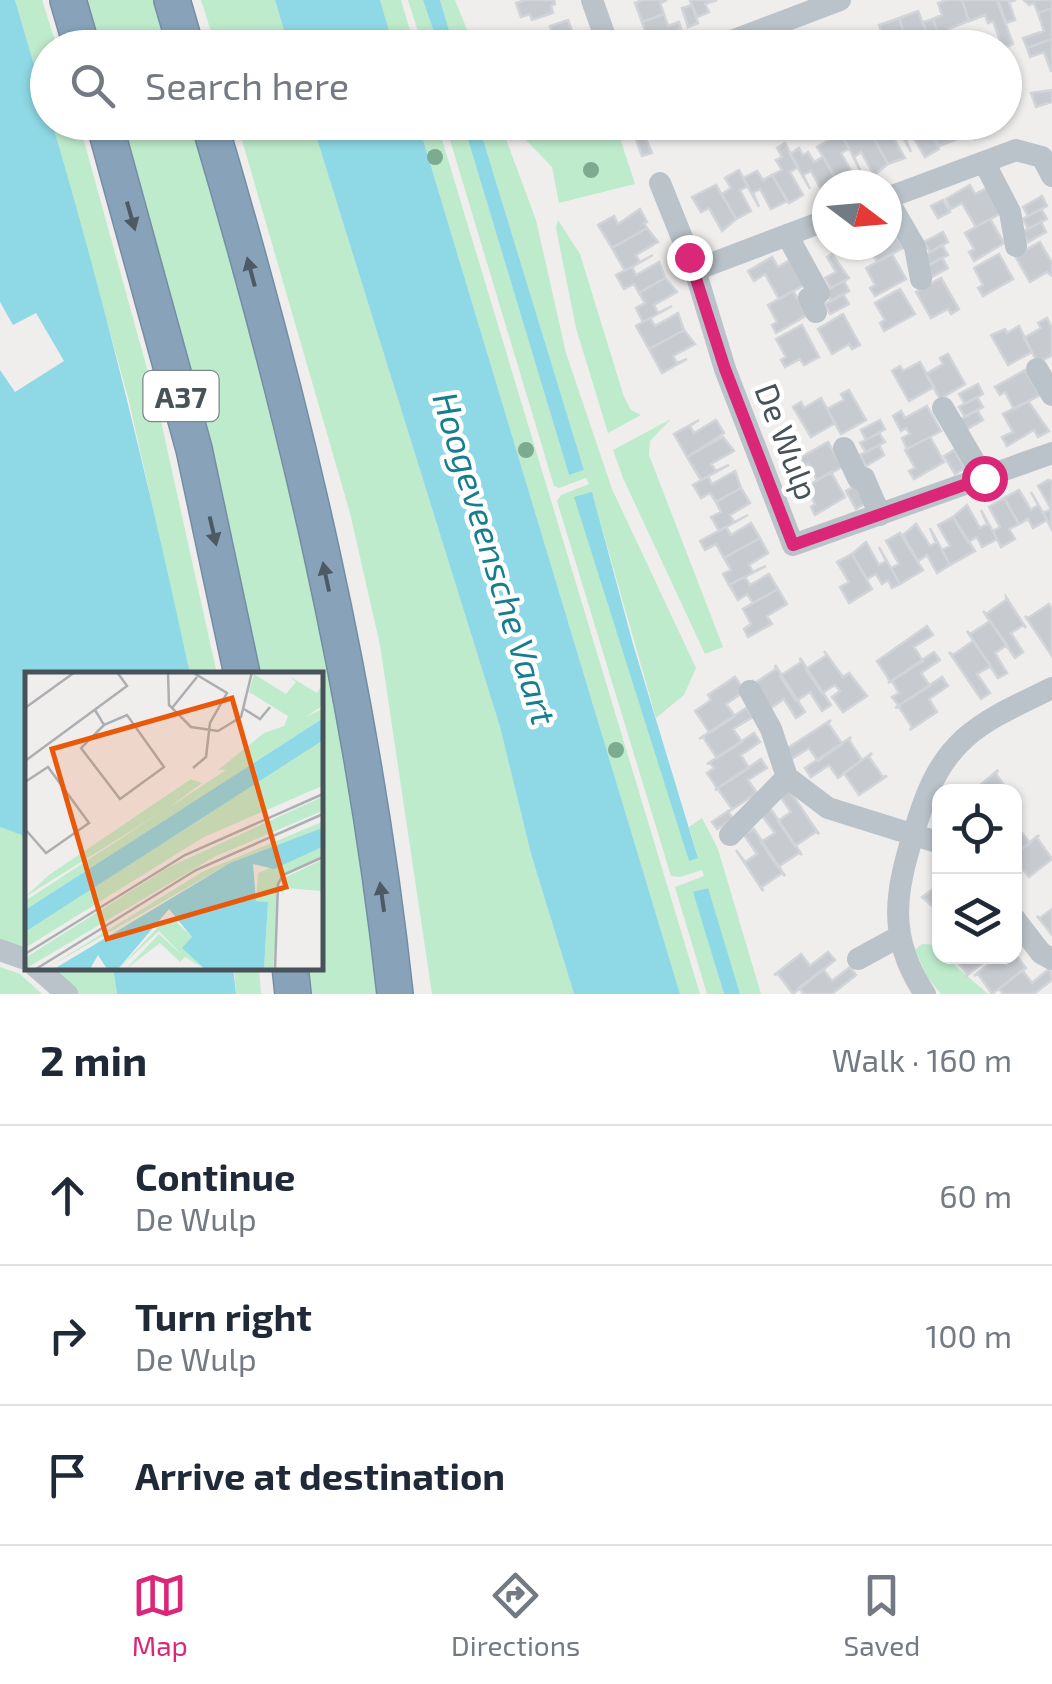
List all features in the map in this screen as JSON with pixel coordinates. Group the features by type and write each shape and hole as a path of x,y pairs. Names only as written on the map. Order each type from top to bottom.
{"highway":[{"path":"68,0 77,30"},
{"path":"172,0 181,30"},
{"name":"A37","path":"109,140 194,449 242,672"},
{"path":"214,140 277,366 329,591 371,824 395,994"},
{"path":"290,969 293,994"}],"street":[{"path":"592,0 603,30"},
{"path":"749,30 794,8 840,0"},
{"path":"902,192 1016,150 1042,156 1052,176"},
{"path":"984,162 1010,212 1016,246"},
{"name":"De Wulp","path":"660,183 695,270 725,369 793,545 1052,454"},
{"path":"902,224 915,247 920,279"},
{"path":"695,270 812,226"},
{"path":"787,235 819,293 809,298 816,312"},
{"path":"1037,370 1052,395"},
{"path":"944,408 984,478"},
{"path":"844,448 858,478 864,478 880,515"},
{"path":"925,994 910,968 900,936 898,886 931,782 962,740 993,718 1052,688"},
{"path":"750,691 771,729 776,754 787,777 828,808 932,842"},
{"path":"730,835 787,777"},
{"path":"1022,928 1041,953 1052,959"},
{"path":"858,959 900,936"},
{"path":"0,950 25,959"},
{"path":"39,969 68,994"}],"green space":[{"path":"15,0 42,0 52,30 30,30 30,51"},
{"path":"85,0 157,0 166,30 94,30"},
{"path":"201,0 275,0 284,30 211,30"},
{"path":"380,0 401,0 410,30 389,30"},
{"path":"408,0 423,0 433,30 418,30"},
{"path":"440,0 455,0 467,30 449,30"},
{"path":"57,140 84,140 159,412 217,672 190,672 129,401"},
{"path":"126,140 199,140 267,387 314,588 343,739 380,994 308,994 304,969 322,969 322,672 259,672 177,329"},
{"path":"242,140 317,140 500,727 531,854 574,994 432,994 380,645 350,513"},
{"path":"423,140 442,140 700,994 680,994"},
{"path":"450,140 468,140 569,475 584,470 483,140 506,140 536,220 566,353 612,489 696,668 684,695 656,718 592,493 575,498 689,860 698,857 689,827 702,818 718,849 761,994 740,994 707,888 694,893 724,994 707,994 675,887 704,876 702,870 671,876 557,501 561,495 589,484 586,478 559,488 554,486"},
{"path":"526,140 621,140 635,184 559,203 552,167"},
{"path":"558,220 580,254 624,397 631,410 641,415 608,433 576,328 556,228"},
{"path":"671,419 650,441 649,455 723,647 705,654 613,450"},
{"path":"0,827 25,836 25,957 0,948"},
{"path":"922,944 932,945 932,964 953,964 988,994 941,994 928,978 915,950"},
{"path":"0,967 20,974 42,994 0,994"},
{"path":"49,969 113,969 117,994 73,994"},
{"path":"234,969 259,969 261,994 236,994"}],"water":[{"path":"0,0 15,0 30,51 30,140 57,140 126,397 190,672 25,672 25,836 0,827 0,370 15,392 64,361 36,313 13,325 0,302"},
{"path":"275,0 380,0 389,30 284,30"},
{"path":"423,0 440,0 449,30 433,30"},
{"name":"Hoogeveensche Vaart","path":"317,140 423,140 680,994 574,994 531,854 500,727"},
{"path":"468,140 483,140 584,470 569,475"},
{"path":"592,492 698,858 689,861 574,497"},
{"path":"708,888 740,994 724,994 693,892"},
{"path":"113,969 233,969 236,994 117,994"}],"building":[{"path":"554,0 553,13 532,20 530,14 521,17 516,3"},
{"path":"667,0 660,3 664,14 642,22 635,3"},
{"path":"690,0 717,0 705,4 709,12 697,17"},
{"path":"962,0 969,21 948,30 937,30 933,19 942,15 938,3"},
{"path":"962,0 997,0 1008,30 996,30 985,15 969,21"},
{"path":"998,0 1016,0 1009,2 1015,20 1006,23"},
{"path":"1024,0 1052,0 1052,8 1038,13 1034,3 1029,5"},
{"path":"692,5 698,23 688,27 682,8"},
{"path":"1052,8 1052,39 1027,48 1023,38 1044,31 1038,13"},
{"path":"918,11 925,30 903,30 899,18"},
{"path":"664,14 668,26 679,22 681,29 645,30 642,22"},
{"path":"899,18 903,30 881,30 879,25"},
{"path":"933,19 937,30 926,30 923,22"},
{"path":"568,20 572,30 551,30 550,26"},
{"path":"1052,39 1051,71 1044,52 1030,57 1027,48"},
{"path":"1052,90 1052,102 1036,107 1031,93"},
{"path":"636,140 646,140 652,153 642,156"},
{"path":"829,140 844,140 849,149 841,153 851,170 831,170 817,147"},
{"path":"845,140 875,140 888,164 880,170 871,170 861,152 854,157 860,170"},
{"path":"875,140 895,140 905,158 888,164"},
{"path":"915,140 934,140 939,149 925,157"},
{"path":"785,143 798,167 790,172 803,195 789,203 772,175 782,170 776,160 782,157 777,148"},
{"path":"799,148 803,155 808,152 814,162 823,157 830,170 812,170 803,175 810,189 790,154"},
{"path":"739,170 748,186 740,190 751,211 736,219 722,194 731,188 725,178"},
{"path":"757,171 763,180 772,175 787,201 771,209 760,189 753,193 759,207 743,178"},
{"path":"716,185 736,219 722,231 709,208 701,212 692,197"},
{"path":"970,185 975,194 987,188 1001,213 976,227 962,203 951,209 946,199"},
{"path":"1042,196 1047,206 1028,216 1023,207"},
{"path":"943,200 950,212 938,218 931,206"},
{"path":"640,209 647,228 612,248 598,225 614,216 618,224"},
{"path":"1041,209 1047,219 1028,229 1023,219"},
{"path":"990,219 1004,243 974,261 969,252 974,249 965,233"},
{"path":"1041,222 1046,232 1028,242 1022,232"},
{"path":"647,228 658,242 636,255 640,262 653,255 625,271 612,248"},
{"path":"943,232 948,242 930,252 924,242"},
{"path":"1040,242 1052,263 1052,276 1047,272 1030,282 1015,256"},
{"path":"942,245 948,255 929,265 924,256"},
{"path":"999,254 1013,279 983,296 978,288 983,285 974,268"},
{"path":"772,257 778,267 790,260 804,285 779,299 765,274 754,281 748,271"},
{"path":"942,258 948,268 930,278 924,268"},
{"path":"829,260 836,260 849,278 831,288 825,278 836,272"},
{"path":"881,260 895,260 906,279 875,296 870,288 875,285 866,268"},
{"path":"659,262 665,278 639,293 634,284 624,289 616,275 632,267 636,275"},
{"path":"665,278 677,292 654,305 658,313 672,306 643,322 636,308 645,303 639,293"},
{"path":"941,278 959,309 951,314 948,309 931,318 916,292"},
{"path":"844,281 849,291 831,301 825,291"},
{"path":"900,289 915,314 884,331 880,323 885,320 875,303"},
{"path":"793,291 807,315 776,333 772,325 777,322 768,305"},
{"path":"843,294 849,304 830,314 825,304"},
{"path":"678,313 684,330 649,349 636,326 650,318 655,326"},
{"path":"843,314 860,345 852,349 849,344 832,354 818,329"},
{"path":"1047,318 1052,328 1052,355 1038,363 1024,338 1041,328 1038,323"},
{"path":"802,325 819,357 804,365 800,359 785,367 781,360 786,357 776,339"},
{"path":"1019,326 1032,352 1008,365 991,335"},
{"path":"684,330 695,344 673,356 677,363 687,359 662,373 649,349"},
{"path":"948,354 965,384 940,399 926,374 943,364 940,358"},
{"path":"920,362 934,387 909,401 892,371 900,366 903,371"},
{"path":"1025,370 1040,395 1014,409 1005,392 1000,395 995,387"},
{"path":"978,384 983,394 965,404 959,394"},
{"path":"849,390 866,420 841,434 827,409 844,400 841,394"},
{"path":"977,397 983,407 965,417 959,407"},
{"path":"821,398 835,423 811,437 793,407 801,402 804,408"},
{"path":"1028,401 1049,431 1038,437 1034,430 1007,446 1002,437 1013,432 1003,414"},
{"path":"927,406 941,431 907,449 902,438 910,434 906,428 901,431 893,416 901,411 905,418"},
{"path":"977,410 983,420 965,430 959,420"},
{"path":"699,420 690,426 694,433 716,420 724,433 687,457 674,434"},
{"path":"880,420 885,429 866,440 861,430"},
{"path":"879,433 885,442 866,452 860,443"},
{"path":"723,437 734,451 711,464 716,471 729,465 701,480 687,457"},
{"path":"930,437 944,462 914,479 909,471 915,468 905,450"},
{"path":"828,442 842,467 817,480 808,464 802,467 798,459"},
{"path":"879,445 884,455 866,466 860,455"},
{"path":"954,450 965,468 955,474 944,456"},
{"path":"735,471 741,488 716,502 710,493 701,498 693,485 708,476 712,484"},
{"path":"831,472 845,497 815,515 811,507 815,504 806,487"},
{"path":"1052,481 1051,528 1043,513 1051,509 1038,486"},
{"path":"856,485 866,503 856,509 846,491"},
{"path":"741,488 750,503 730,515 734,522 748,515 719,531 711,517 721,512 716,502"},
{"path":"1019,490 1031,510 1038,505 1031,492 1047,520 1033,528 1028,519 1019,524 1004,498"},
{"path":"1004,498 1019,524 1009,529 1015,539 1001,547 993,531 1000,527 989,507"},
{"path":"967,505 980,528 987,524 981,510 997,539 982,547 977,537 968,542 953,517"},
{"path":"953,517 975,551 950,565 942,550 950,546 938,525"},
{"path":"751,523 760,538 724,558 716,544 705,550 700,541 726,527 731,535"},
{"path":"916,524 930,546 936,543 930,528 950,565 937,573 927,555 918,561 903,535"},
{"path":"900,533 923,570 900,584 891,568 899,564 886,541"},
{"path":"760,538 768,553 749,565 753,572 766,566 729,585 723,574 731,570 724,558"},
{"path":"866,542 879,565 886,561 879,547 900,584 892,588 888,580 882,584 876,574 867,579 852,554"},
{"path":"852,554 872,589 849,603 840,587 849,582 837,562"},
{"path":"769,574 778,589 753,603 747,594 738,600 729,585 745,577 750,585"},
{"path":"778,589 787,604 767,616 772,624 748,637 744,629 751,624 743,609"},
{"path":"1006,597 1026,628 1023,625 1011,633 1023,652 1015,658 983,611 986,614"},
{"path":"1049,604 1052,656 1025,616 1028,618"},
{"path":"990,621 1007,645 995,653 1007,673 998,678 967,631 970,634"},
{"path":"927,626 933,635 914,647 923,661 888,683 877,661"},
{"path":"973,641 991,666 977,674 990,693 981,699 949,652 953,655"},
{"path":"934,652 940,660 921,673 930,686 899,706 892,697 899,693 892,681 888,683"},
{"path":"827,655 843,677 849,673 867,696 843,712 832,697 840,691 835,685 822,693 806,669"},
{"path":"800,658 831,705 822,711 810,692 796,701 780,676 801,662"},
{"path":"775,665 805,712 796,718 784,699 771,708 752,680 755,683 776,669"},
{"path":"735,677 745,691 726,704 735,716 710,733 695,711 711,700 708,695"},
{"path":"942,677 948,686 929,699 937,712 910,730 912,727 899,707 895,708"},
{"path":"746,708 753,717 733,729 742,742 717,758 703,737 699,739"},
{"path":"831,720 828,723 842,744 818,761 809,748 790,760 783,751"},
{"path":"754,733 760,742 741,755 749,768 715,790 707,773 714,768 707,764"},
{"path":"851,737 849,740 862,760 838,778 829,765 811,777 805,768"},
{"path":"872,753 869,757 883,777 887,776 859,795 844,773"},
{"path":"761,759 767,768 748,780 757,793 728,812 732,809 715,790"},
{"path":"998,770 996,774 1003,784 981,784"},
{"path":"787,787 819,834 816,832 795,846 778,821 791,812 778,793"},
{"path":"770,808 802,855 799,853 778,867 761,842 775,833 761,814"},
{"path":"728,811 733,819 717,829 712,822"},
{"path":"754,829 785,876 782,873 762,887 763,891 736,850 745,862 757,854 744,835"},
{"path":"1022,833 1030,843 1022,849"},
{"path":"1039,835 1037,838 1052,859 1029,877 1022,869 1022,849"},
{"path":"932,890 932,906 922,897"},
{"path":"1052,909 1052,935 1037,916 1040,918"},
{"path":"828,952 835,960 793,994 778,974 774,975 801,954 810,966"},
{"path":"1022,963 1026,968 992,994 978,974 974,976 989,964"},
{"path":"959,964 981,964 965,977 967,974"},
{"path":"850,967 856,975 832,994 804,994 799,988 823,969 832,981"},
{"path":"1050,968 1052,980 1034,994 1003,994 999,989 1022,970 1032,983"}],"route":[{"path":"689,257 725,369 793,545 984,478"}]}
